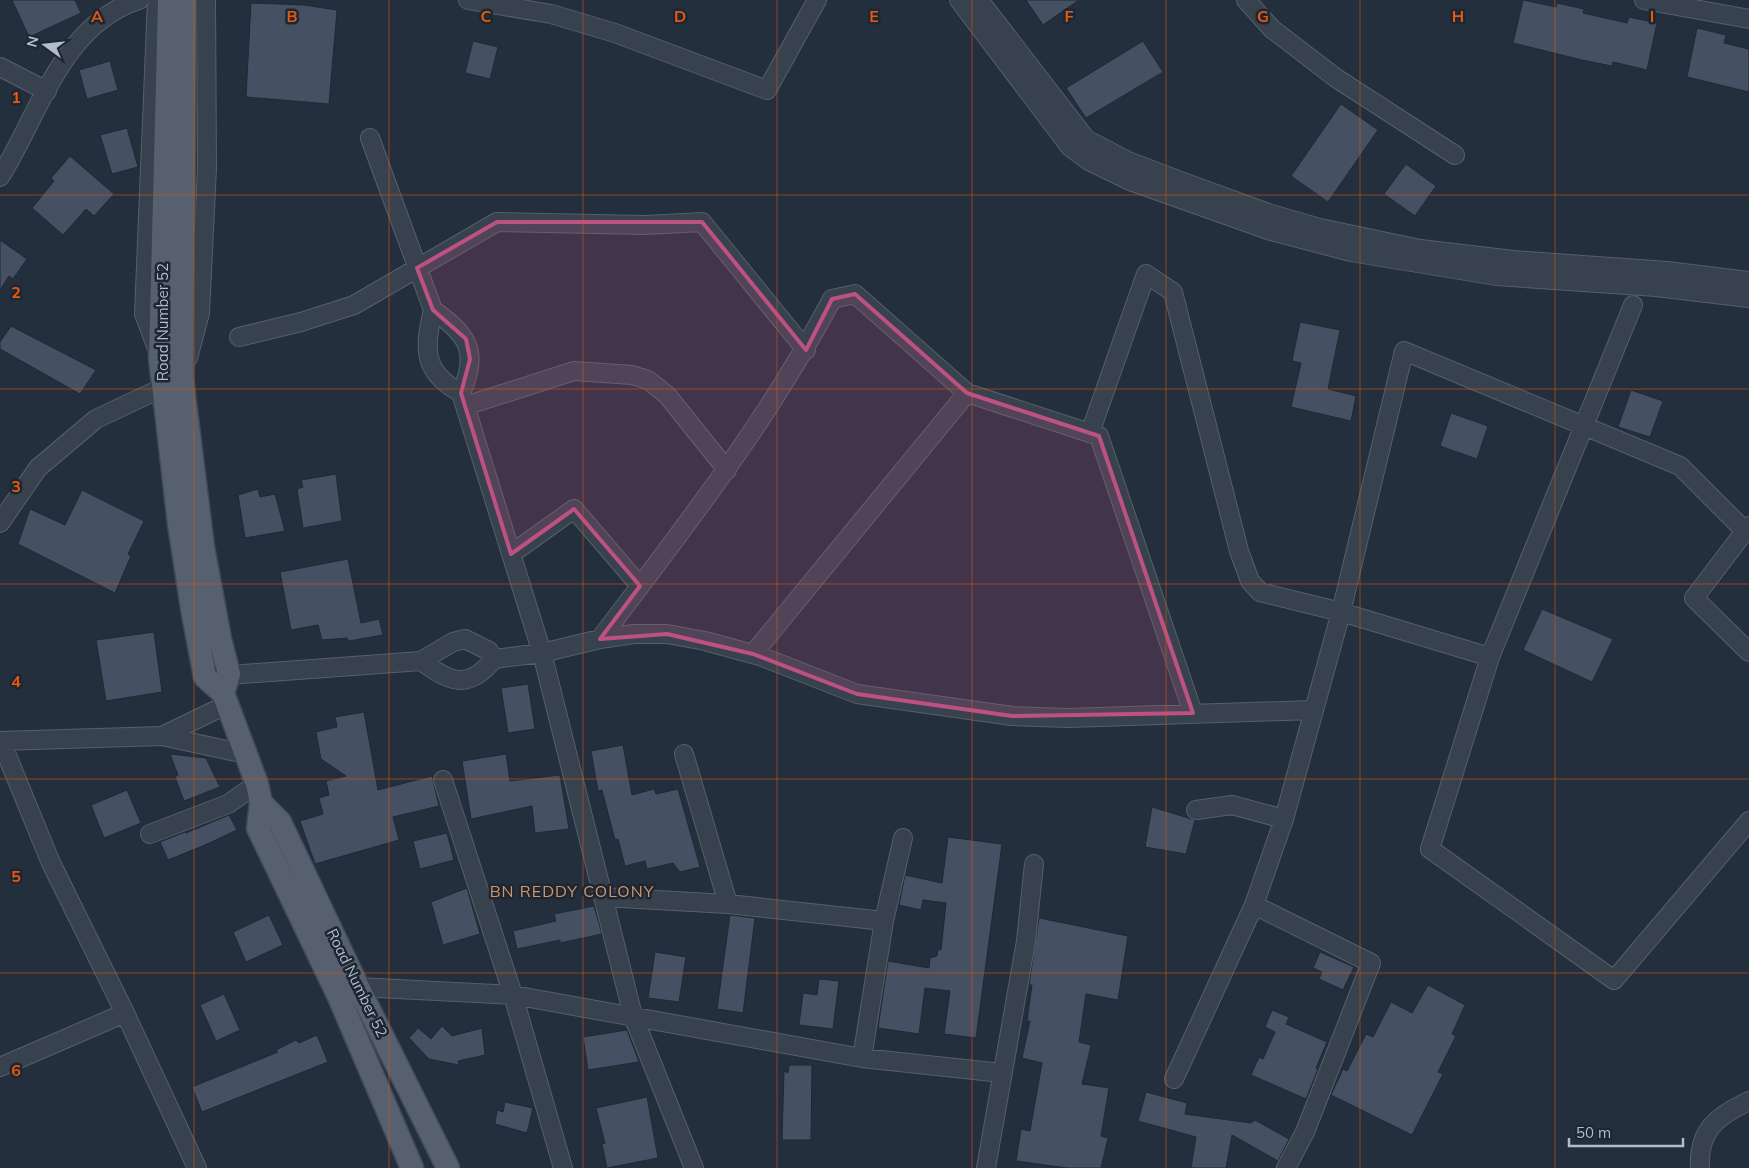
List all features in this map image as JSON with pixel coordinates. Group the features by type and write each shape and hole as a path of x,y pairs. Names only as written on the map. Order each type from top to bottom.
{"main road":[{"name":"Road Number 52","path":"169,0 173,383 179,524 205,677 226,691"},
{"name":"Road Number 52","path":"185,0 172,317 160,358 173,383 220,639 226,691 259,794 280,822 358,987 448,1168"},
{"name":"Road Number 52","path":"259,794 258,828 339,997 412,1168"}],"street":[{"path":"0,177 61,64 81,38 100,20 122,5 139,0"},
{"path":"156,0 144,314 160,358"},
{"path":"0,523 38,468 96,418 173,383 200,313 207,168 206,0"},
{"path":"468,0 552,14 615,33 767,90 817,0"},
{"path":"959,0 1070,147 1089,161 1130,181 1290,236 1351,252 1496,276 1656,287 1749,298"},
{"path":"979,0 1086,139 1128,161 1204,190 1268,213 1320,228 1420,249 1504,259 1667,271 1749,281"},
{"path":"1246,0 1272,30 1336,78 1455,155"},
{"path":"1644,0 1749,20"},
{"path":"0,67 47,91"},
{"path":"370,138 433,310 456,326 466,339 470,359 463,399 542,654 633,1016 694,1168"},
{"path":"239,337 301,322 354,305 497,222 646,225 702,222 806,350"},
{"path":"1090,433 1146,274 1173,292 1239,551 1250,581 1260,592 1341,612 1490,657"},
{"path":"600,639 727,470 806,350 832,299 855,294 967,393 1100,436 1193,713"},
{"path":"1633,305 1490,657 1430,849 1614,980 1749,821"},
{"path":"433,310 427,335 428,358 437,376 463,399"},
{"path":"1174,1079 1254,906 1284,819 1312,710 1341,612 1404,351 1680,466 1747,528 1694,598 1749,652"},
{"path":"463,399 574,371 632,375 648,380 667,395 727,470"},
{"path":"753,654 967,393"},
{"path":"511,554 574,509 640,586"},
{"path":"421,660 451,680 466,681 483,673 494,660 542,654 600,639 634,634 667,634 705,641 753,654 857,694 993,713 1070,718 1312,710"},
{"path":"162,736 226,691 421,660 453,642 465,640 489,651 494,660"},
{"path":"197,1168 125,1012 51,863 1,741 162,736 245,754"},
{"path":"684,754 728,904"},
{"path":"443,780 513,995 563,1168"},
{"path":"150,834 259,794"},
{"path":"1196,810 1232,805 1284,819"},
{"path":"862,1058 884,921 903,838"},
{"path":"986,1168 1026,941 1034,864"},
{"path":"603,897 728,904 884,921"},
{"path":"1254,906 1371,963 1305,1132 1286,1168"},
{"path":"358,987 513,995 862,1058 1002,1073"},
{"path":"0,1067 125,1012"},
{"path":"1700,1168 1699,1151 1711,1124 1728,1110 1749,1101"}],"highlighted area":[{"path":"497,222 702,222 806,350 832,299 855,294 967,393 1099,436 1193,713 1012,716 857,694 753,654 667,634 600,639 640,586 574,509 511,554 461,393 470,359 466,339 433,310 417,268"}],"building":[{"path":"12,0 75,0 81,13 29,37"},
{"path":"1026,0 1079,0 1043,25"},
{"path":"1523,0 1556,7 1557,3 1584,9 1583,13 1627,23 1629,17 1657,23 1647,70 1613,62 1612,66 1582,60 1513,43"},
{"path":"251,3 304,5 337,10 329,104 246,97"},
{"path":"1697,28 1726,35 1724,43 1749,49 1749,92 1687,77"},
{"path":"473,41 498,47 490,79 465,73"},
{"path":"1143,41 1163,72 1086,118 1066,88"},
{"path":"110,61 118,90 87,99 79,70"},
{"path":"1341,104 1378,130 1328,202 1291,176"},
{"path":"127,128 138,167 112,174 100,135"},
{"path":"70,156 114,194 94,216 86,209 63,235 32,208 54,181 51,178"},
{"path":"1406,164 1436,186 1415,216 1384,194"},
{"path":"0,240 27,259 13,279 9,276 0,290"},
{"path":"1300,322 1340,330 1328,389 1356,396 1351,421 1291,407 1301,363 1292,361"},
{"path":"11,326 96,370 80,394 0,349 0,342"},
{"path":"1631,390 1663,401 1650,437 1618,427"},
{"path":"1451,413 1488,426 1477,459 1440,446"},
{"path":"336,474 342,521 303,528 297,489 303,487 301,480"},
{"path":"258,489 260,497 275,494 285,531 245,538 238,495"},
{"path":"82,490 144,521 128,554 131,556 115,593 18,544 30,509 65,525"},
{"path":"348,559 361,623 379,619 383,635 349,641 347,638 322,640 318,625 291,630 280,572"},
{"path":"1542,609 1613,639 1592,682 1523,650"},
{"path":"154,632 162,692 106,701 96,640"},
{"path":"528,684 535,729 508,733 501,688"},
{"path":"364,712 378,790 432,776 439,806 393,817 399,840 315,864 300,821 323,814 319,798 329,795 326,781 346,776 321,759 316,732 337,727 335,717"},
{"path":"623,745 632,795 654,789 656,794 678,789 700,867 680,872 673,863 647,869 645,861 625,866 618,839 615,840 602,790 598,791 591,751"},
{"path":"170,754 206,758 220,787 184,801 175,777 178,775"},
{"path":"506,754 510,781 560,775 569,829 535,833 532,806 471,819 462,761"},
{"path":"127,790 141,823 104,838 91,805"},
{"path":"1152,807 1195,820 1186,854 1145,847"},
{"path":"229,815 237,830 168,860 160,842"},
{"path":"447,833 454,860 420,869 413,841"},
{"path":"948,837 1002,844 976,1038 944,1034 950,991 925,988 919,1034 878,1028 888,961 929,968 930,958 937,956 938,949 941,950 946,903 923,900 921,910 899,905 905,875 942,883"},
{"path":"467,888 480,934 443,945 431,902"},
{"path":"594,906 602,934 560,943 560,940 517,949 513,931 556,921 554,914"},
{"path":"269,915 283,945 246,962 233,932"},
{"path":"730,915 755,918 743,1013 717,1009"},
{"path":"1039,918 1128,936 1118,1000 1086,994 1079,1042 1091,1045 1082,1084 1109,1088 1101,1136 1108,1138 1101,1168 1067,1168 1016,1161 1021,1129 1030,1131 1042,1063 1022,1058 1030,1021 1027,1021 1032,985 1029,985"},
{"path":"655,952 686,957 679,1002 648,998"},
{"path":"1320,952 1354,967 1343,990 1319,979 1322,972 1313,968"},
{"path":"819,979 839,981 833,1029 799,1025 803,993 817,995"},
{"path":"1428,985 1465,1005 1452,1034 1456,1036 1438,1072 1443,1074 1412,1135 1331,1095 1343,1069 1347,1071 1366,1034 1373,1037 1391,1002 1412,1013"},
{"path":"224,994 240,1030 216,1041 200,1005"},
{"path":"1272,1010 1289,1017 1286,1024 1327,1042 1306,1099 1251,1075 1259,1057 1263,1059 1275,1032 1265,1027"},
{"path":"442,1026 452,1036 482,1028 485,1055 458,1061 459,1065 429,1059 409,1038 418,1028 431,1039"},
{"path":"627,1030 639,1062 588,1070 583,1037"},
{"path":"317,1035 328,1062 202,1112 192,1087 278,1052 276,1050 296,1040 299,1043"},
{"path":"789,1065 812,1065 811,1140 782,1140 784,1071 788,1073"},
{"path":"1146,1092 1187,1103 1185,1114 1251,1123 1255,1120 1289,1139 1278,1161 1232,1135 1226,1168 1191,1168 1196,1137 1138,1121"},
{"path":"647,1097 658,1158 607,1168 602,1144 605,1143 596,1108"},
{"path":"505,1102 533,1108 527,1133 495,1124 497,1110 503,1112"}],"district":[{"name":"BN REDDY COLONY","path":"572,891"}]}
